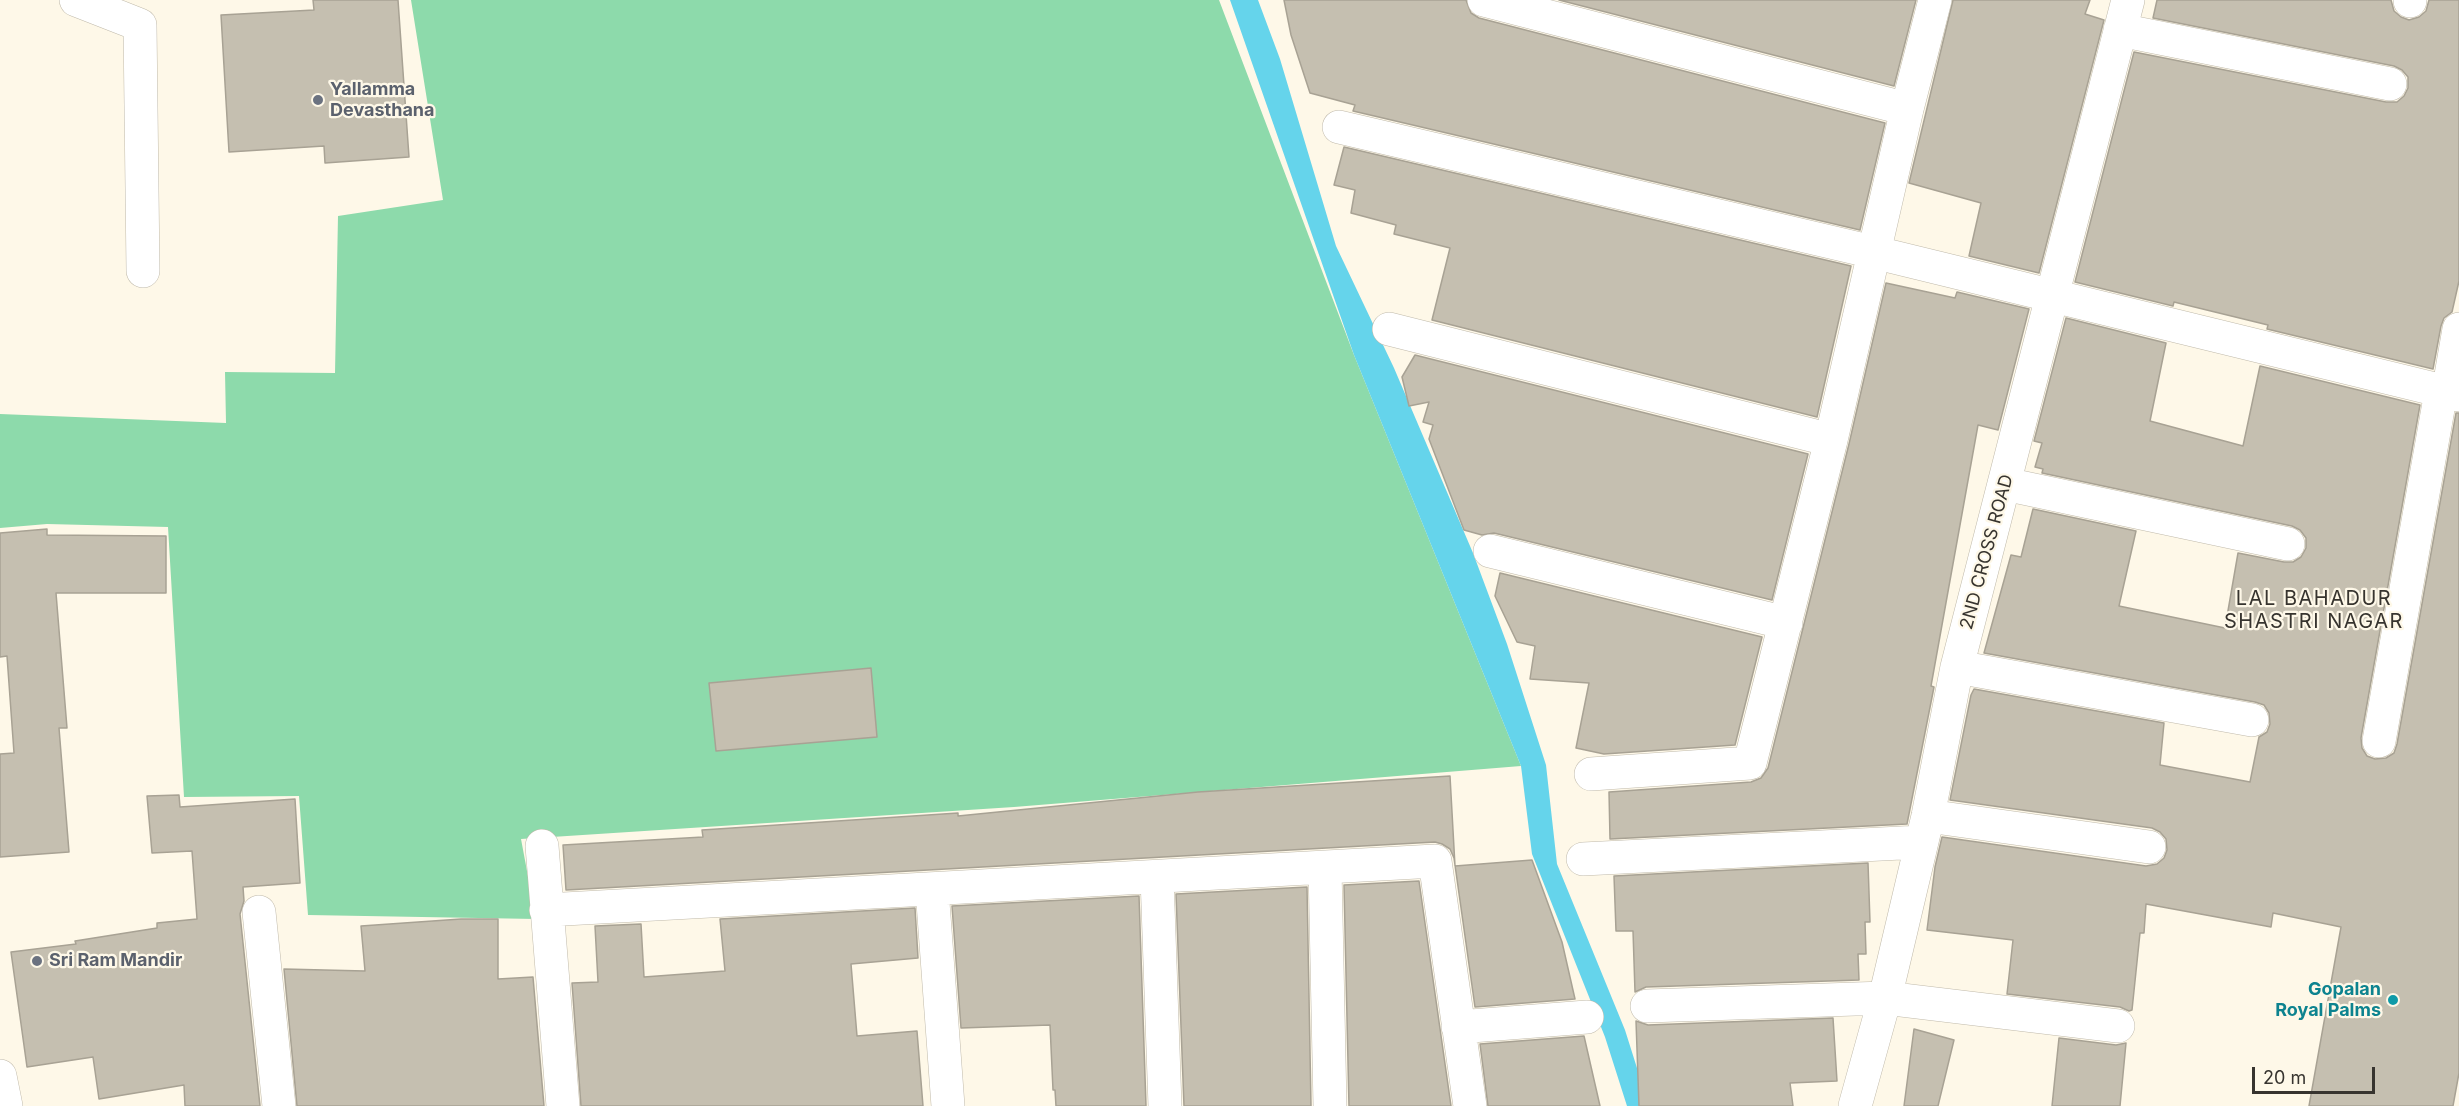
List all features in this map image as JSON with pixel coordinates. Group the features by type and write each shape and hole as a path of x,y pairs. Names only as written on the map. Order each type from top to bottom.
{"street":[{"path":"76,0 140,25 143,271"},
{"path":"1484,0 1907,109"},
{"path":"1591,774 1750,763 1831,440 1873,252 1935,0"},
{"path":"2124,15 2390,84"},
{"name":"2ND CROSS ROAD","path":"1856,1106 1885,998 1925,829 1957,667 2124,15"},
{"path":"1339,127 1873,252 2449,394"},
{"path":"1389,329 1831,440"},
{"path":"2379,741 2449,394 2459,329"},
{"path":"2005,483 2288,544"},
{"path":"1490,551 1786,623"},
{"path":"1957,667 2252,720"},
{"path":"1583,859 1925,829 2149,847"},
{"path":"542,846 563,1106"},
{"path":"546,910 1435,861 1470,1106"},
{"path":"1325,868 1330,1106"},
{"path":"1157,876 1165,1106"},
{"path":"932,889 948,1106"},
{"path":"260,912 279,1106"},
{"path":"1647,1006 1885,998 2118,1026"},
{"path":"1458,1027 1587,1017"},
{"path":"0,1076 6,1106"}],"green space":[{"path":"411,0 1219,0 1354,355 1521,766 1014,807 521,839 536,919 308,915 299,796 184,797 168,527 47,524 0,528 0,414 226,423 225,372 335,373 338,216 443,200"}],"water":[{"path":"1230,0 1258,0 1280,59 1336,246 1394,368 1473,553 1507,644 1546,765 1557,864 1625,1030 1649,1106 1627,1106 1605,1037 1532,854 1521,766 1354,355"}],"building":[{"path":"313,0 398,0 409,157 325,163 324,146 229,152 221,15 314,10"},
{"path":"1284,0 1466,0 1471,13 1479,18 1885,123 1860,230 1353,111 1355,105 1310,93 1291,35"},
{"path":"1559,0 1916,0 1894,86"},
{"path":"1953,0 2090,0 2085,14 2104,20 2039,273 1969,256 1981,203 1909,183"},
{"path":"2157,0 2391,0 2394,11 2409,20 2419,17 2426,11 2429,0 2459,0 2459,281 2452,312 2444,318 2441,326 2433,369 2267,329 2268,325 2174,302 2173,306 2075,282 2134,52 2386,102 2397,102 2408,88 2408,77 2394,66 2153,18"},
{"path":"1344,147 1851,266 1817,417 1432,320 1450,248 1394,234 1396,225 1351,213 1355,190 1334,185"},
{"path":"1886,283 1955,298 1957,292 2029,309 1998,430 1978,425 1931,686 1934,687 1907,824 1610,839 1609,792 1751,782 1761,778 1768,768 1849,444"},
{"path":"2066,318 2166,343 2150,421 2243,446 2260,366 2420,405 2361,738 2362,748 2367,756 2375,759 2386,758 2394,753 2397,744 2456,413 2459,413 2459,1073 2453,1106 2309,1106 2341,927 2273,913 2271,927 2146,904 2144,933 2140,933 2132,1010 2129,1011 2120,1007 2007,994 2013,940 1927,930 1935,867 1942,837 2146,866 2157,864 2164,858 2167,850 2166,839 2152,828 1950,800 1974,689 2164,723 2160,765 2250,782 2259,737 2267,732 2270,724 2269,713 2264,705 2255,702 1984,653 2011,555 2021,557 2033,509 2136,531 2119,606 2225,628 2238,553 2293,562 2301,557 2306,548 2306,538 2300,530 2292,526 2042,473 2043,469 2035,467 2042,443 2034,441"},
{"path":"1415,355 1808,454 1772,600 1494,533 1482,535 1464,530 1429,439 1433,425 1423,422 1429,402 1409,406 1402,377"},
{"path":"47,529 47,535 166,536 166,593 56,593 67,728 59,728 69,852 0,857 0,754 14,753 7,656 0,657 0,533"},
{"path":"1500,573 1762,637 1735,745 1604,754 1576,748 1589,683 1530,679 1535,646 1517,642 1495,596"},
{"path":"871,668 877,737 716,751 709,683"},
{"path":"1450,776 1455,865 1450,849 1435,842 566,890 563,845 703,837 702,830 958,813 958,816 1198,792"},
{"path":"179,795 180,807 295,799 300,883 243,887 244,901 240,914 260,1106 185,1106 184,1085 99,1099 93,1057 27,1067 11,952 76,944 75,941 157,928 157,923 197,919 192,851 152,853 147,796"},
{"path":"1532,860 1562,942 1575,999 1475,1007 1455,866"},
{"path":"1868,863 1870,922 1865,922 1866,954 1858,954 1859,980 1646,987 1635,992 1633,931 1616,931 1614,876"},
{"path":"1419,881 1451,1106 1349,1106 1344,885"},
{"path":"1307,887 1311,1106 1184,1106 1176,894"},
{"path":"1139,896 1146,1106 1056,1106 1055,1090 1053,1090 1050,1025 961,1028 952,906"},
{"path":"915,908 918,958 851,964 857,1036 917,1031 923,1106 581,1106 572,983 598,982 595,926 641,924 644,977 725,971 720,919"},
{"path":"461,919 498,919 498,979 533,977 544,1106 297,1106 284,969 365,971 361,926"},
{"path":"1833,1018 1837,1081 1790,1083 1793,1106 1639,1106 1636,1021 1648,1025"},
{"path":"1914,1029 1954,1040 1938,1106 1904,1106"},
{"path":"1584,1036 1600,1106 1488,1106 1480,1044"},
{"path":"2059,1038 2116,1045 2126,1043 2120,1106 2052,1106"}],"place":[{"name":"Yallamma Devasthana","path":"318,100"},
{"name":"Sri Ram Mandir","path":"37,961"},
{"name":"Gopalan Royal Palms","path":"2393,1000"}],"district":[{"name":"LAL BAHADUR SHASTRI NAGAR","path":"2314,610"}]}
